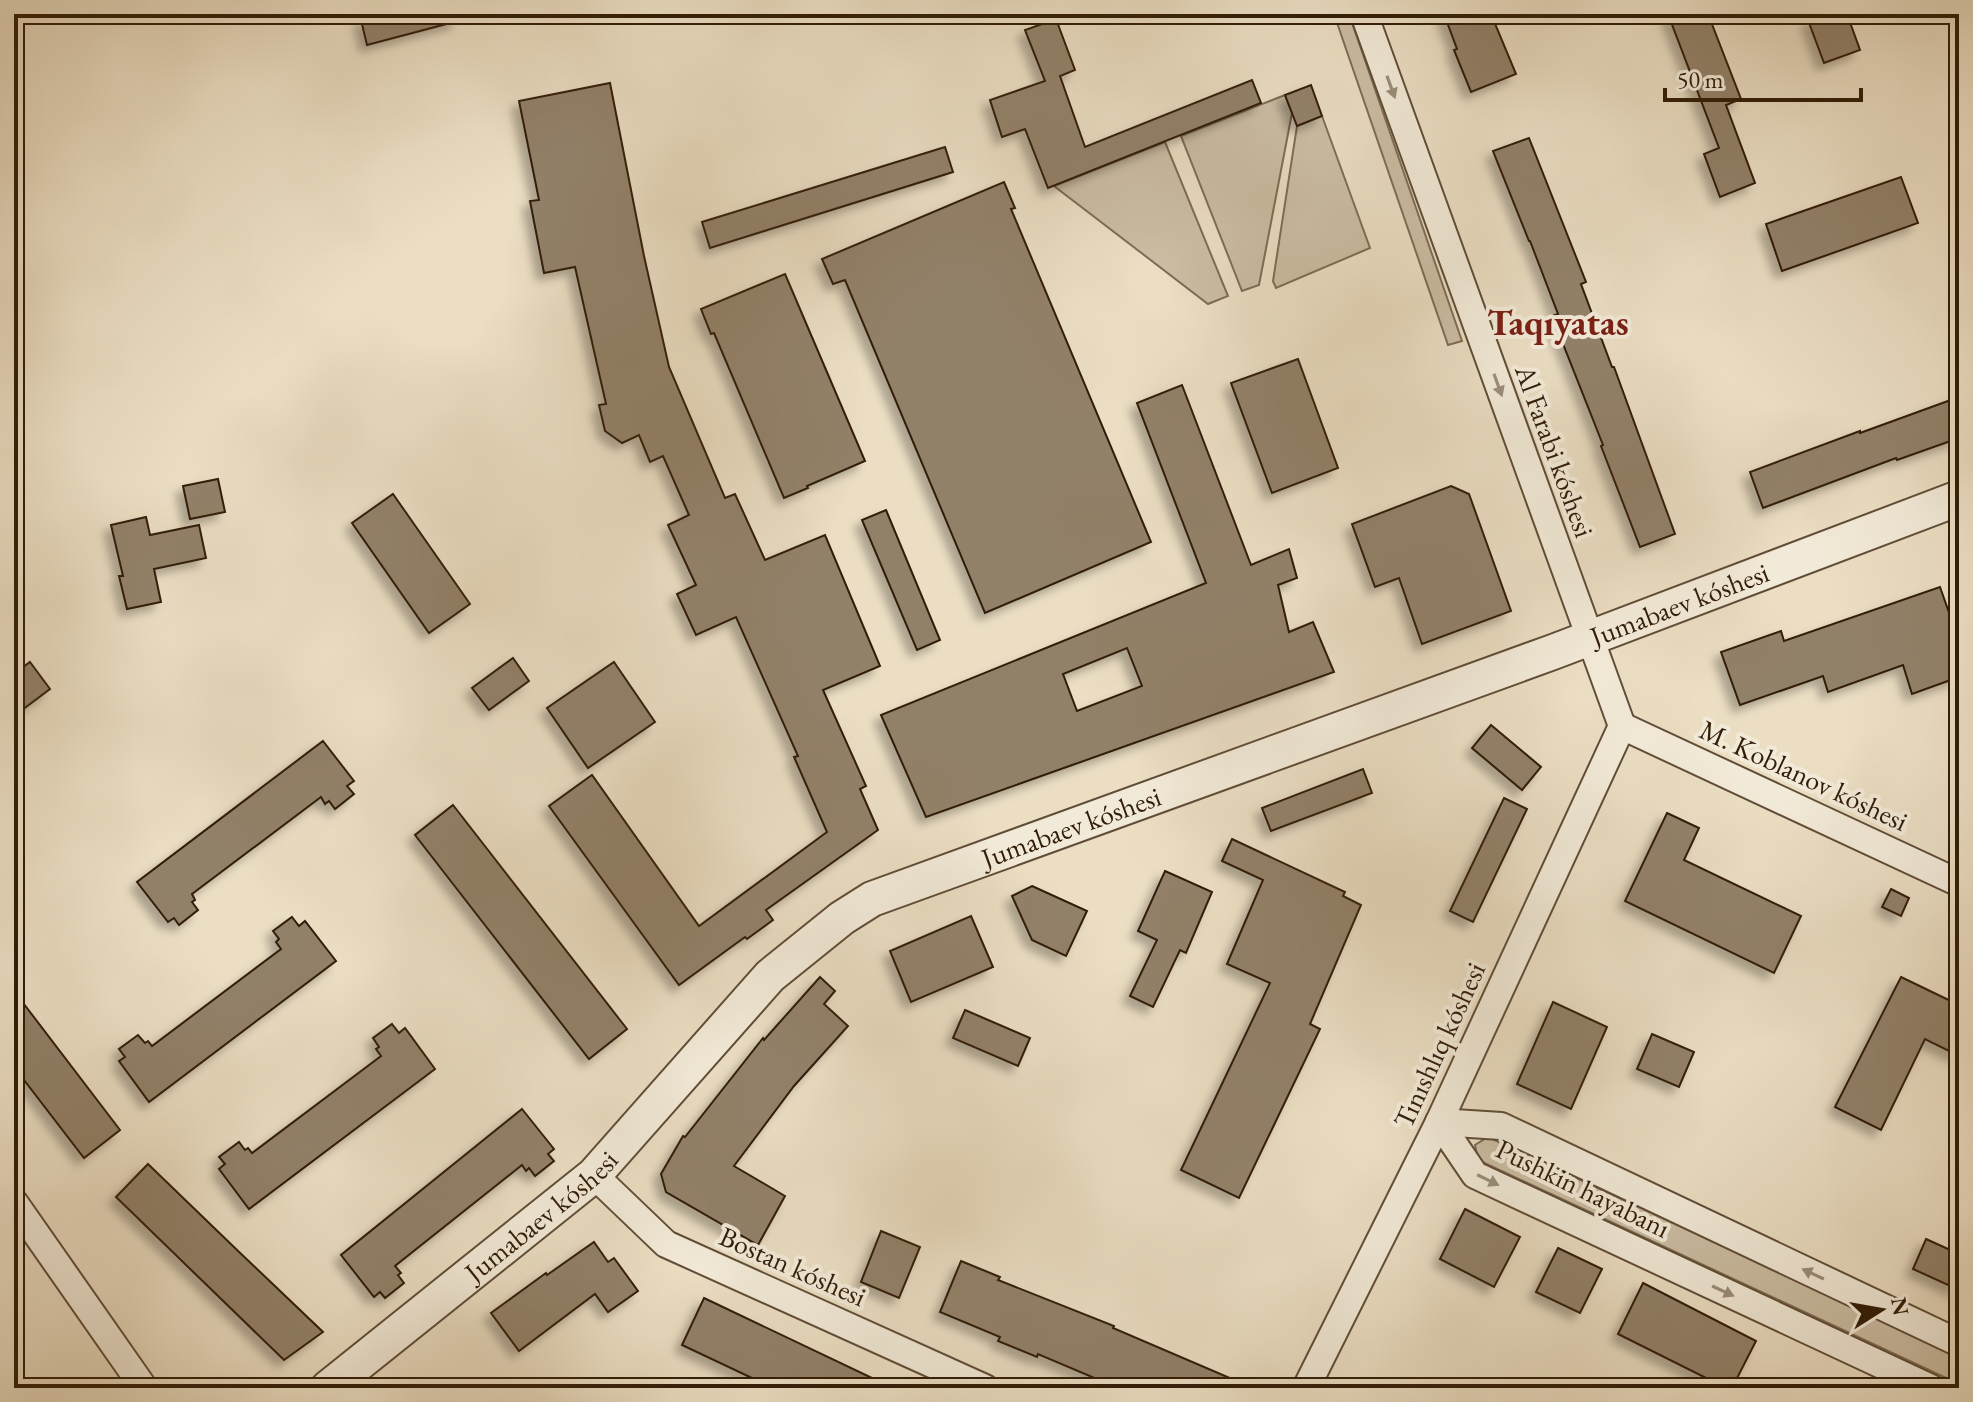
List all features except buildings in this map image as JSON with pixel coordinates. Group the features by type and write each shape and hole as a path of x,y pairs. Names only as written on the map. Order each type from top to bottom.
{"street":[{"name":"Al Farabi kóshesi","path":"1364,14 1622,726"},
{"name":"Jumabaev kóshesi","path":"328,1388 594,1175 770,976 842,918 872,899 1589,638 1959,498"},
{"name":"M. Koblanov kóshesi","path":"1622,726 1959,883"},
{"name":"Tınıshlıq kóshesi","path":"1306,1388 1439,1122 1622,726"},
{"name":"Pushkin hayabanı","path":"1439,1122 1501,1126 1959,1343"},
{"name":"Pushkin hayabanı","path":"1439,1122 1475,1175 1931,1388"},
{"name":"Bostan kóshesi","path":"594,1175 666,1244 985,1388"},
{"path":"14,1202 144,1388"}],"shaded area":[{"path":"1334,14 1349,14 1462,341 1448,345"},
{"path":"1285,95 1292,113 1259,285 1242,291 1181,136"},
{"path":"1322,116 1370,248 1276,288 1273,281 1297,126"},
{"path":"1165,142 1228,296 1208,304 1054,186"},
{"path":"1488,1137 1959,1356 1959,1384 1478,1160 1475,1145"}],"district":[{"name":"Taqıyatas","path":"1558,322"}]}
